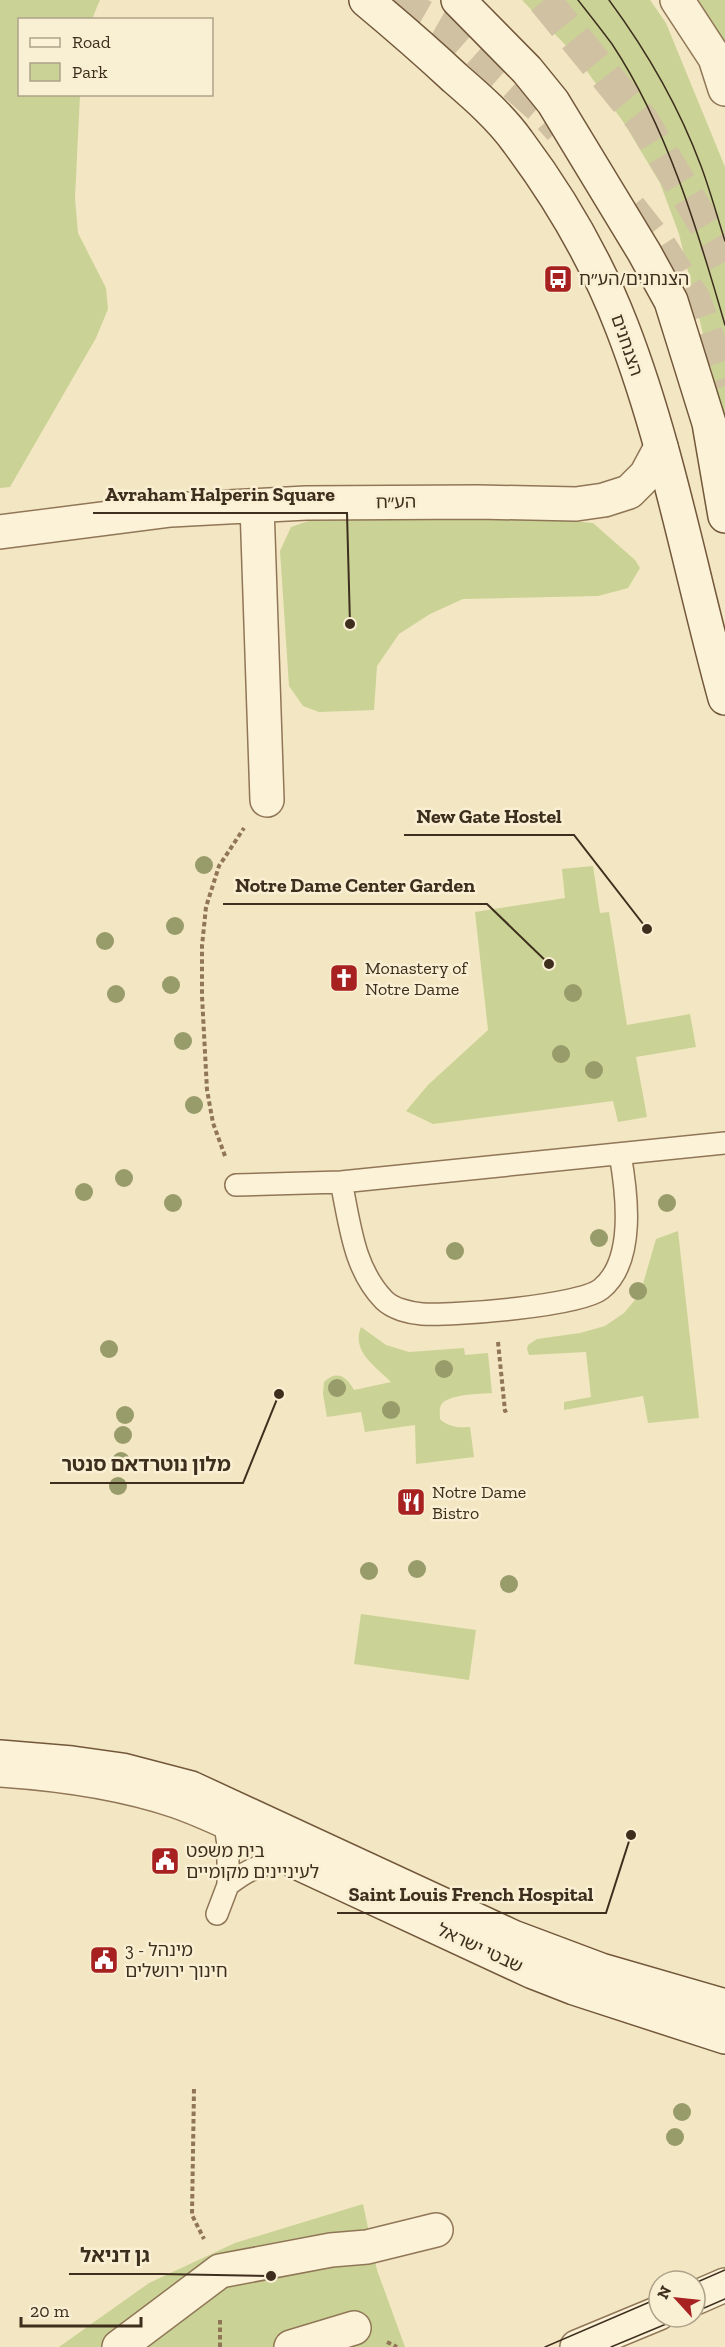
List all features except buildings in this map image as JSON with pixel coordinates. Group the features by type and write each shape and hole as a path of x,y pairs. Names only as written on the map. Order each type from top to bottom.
{"street":[{"name":"הצנחנים","path":"366,0 479,99 517,141 556,199 594,263 622,327 661,447 704,623 725,698"},
{"path":"459,0 527,70 553,102 644,252 670,301 709,423 725,516"},
{"path":"677,0 715,58 725,89"},
{"name":"הע״ח","path":"0,532 155,512 306,503 576,504 604,500 629,492 646,475 661,447"},
{"path":"257,506 267,743 267,800"},
{"name":"שבטי ישראל","path":"0,1757 122,1770 168,1781 224,1814 513,1936 601,1970 725,2006"},
{"name":"שבטי ישראל","path":"296,1862 533,1972 574,1988 725,2037"},
{"path":"119,2347 220,2271 331,2250 367,2247 436,2230"},
{"path":"707,2293 725,2285"},
{"path":"577,2347 647,2318"},
{"path":"291,2347 354,2328"}],"lane":[{"path":"236,1185 341,1182 725,1143"},
{"path":"341,1182 354,1244 366,1279 386,1302 403,1311 421,1314 498,1311 537,1306 601,1290 614,1273 625,1239 626,1189 620,1154"},
{"name":"שבטי ישראל","path":"0,1776 116,1791 177,1808 224,1814 296,1862"},
{"path":"218,1914 228,1885 224,1814"},
{"path":"228,1885 242,1874 264,1864 296,1862"}],"path":[{"path":"236,1185 213,1123 207,1090 202,946 206,907 219,866 236,838 267,800"},
{"path":"498,1340 505,1411 507,1410"},
{"path":"194,2089 192,2215 220,2271"}],"green space":[{"path":"0,0 100,0 92,18 18,18 18,96 80,96 75,198 78,233 106,288 108,309 96,338 10,487 0,488"},
{"path":"522,0 650,0 666,23 725,167 725,426 679,234 660,183 624,123 576,56"},
{"path":"698,0 725,0 725,45"},
{"path":"317,518 561,520 593,523 635,560 640,568 628,588 598,596 463,599 430,614 399,634 377,666 374,710 319,712 303,706 289,686 280,551 291,527"},
{"path":"593,866 600,913 609,912 627,1025 690,1014 696,1047 636,1057 647,1117 618,1122 613,1101 433,1124 406,1111 428,1085 488,1030 475,912 565,898 562,869"},
{"path":"678,1231 699,1418 648,1423 643,1396 564,1410 564,1402 591,1397 586,1352 529,1355 528,1345 537,1339 580,1333 605,1326 624,1313 640,1294 656,1239"},
{"path":"361,1327 386,1345 409,1352 464,1348 465,1355 488,1353 492,1393 464,1395 450,1399 444,1401 440,1408 440,1419 443,1422 454,1426 470,1427 474,1457 416,1464 415,1425 365,1432 361,1412 327,1417 323,1394 324,1382 329,1378 341,1376 354,1390 391,1382 362,1351 359,1344"},
{"path":"361,1614 476,1630 469,1680 354,1664"},
{"path":"363,2204 377,2270 405,2347 59,2347 149,2283 235,2243"}],"tunnel":[{"path":"395,0 463,39 542,109 560,129"},
{"path":"544,0 642,120 725,262"},
{"path":"630,208 660,246 694,299 725,386"}],"tram line":[{"path":"578,0 612,44 632,76 665,145 692,217 725,325"},
{"path":"609,0 649,59 683,122 704,175 725,241"},
{"path":"707,2278 725,2270"},
{"path":"707,2307 725,2299"},
{"path":"545,2347 647,2303"},
{"path":"611,2347 654,2329"}],"place":[{"name":"הצנחנים/הע״ח","path":"558,279"},
{"name":"Avraham Halperin Square","path":"350,624"},
{"name":"New Gate Hostel","path":"647,929"},
{"name":"Notre Dame Center Garden","path":"549,964"},
{"name":"Monastery of Notre Dame","path":"344,978"},
{"name":"מלון נוטרדאם סנטר","path":"279,1394"},
{"name":"Notre Dame Bistro","path":"411,1502"},
{"name":"Saint Louis French Hospital","path":"631,1835"},
{"name":"בית משפט לעיניינים מקומיים","path":"165,1861"},
{"name":"3 - מינהל חינוך ירושלים","path":"104,1960"},
{"name":"גן דניאל","path":"271,2276"}]}
